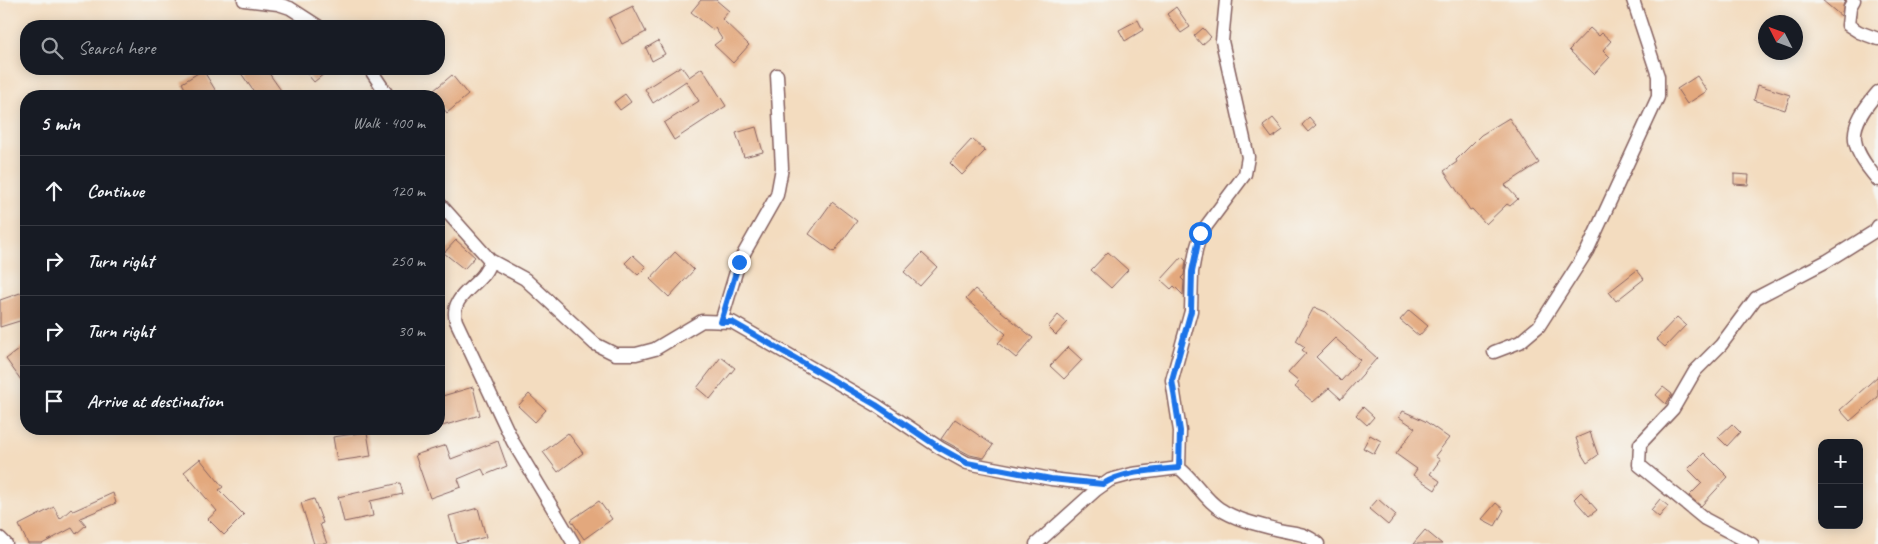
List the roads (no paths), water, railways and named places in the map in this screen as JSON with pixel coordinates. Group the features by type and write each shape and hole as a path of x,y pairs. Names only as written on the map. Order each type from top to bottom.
{"street":[{"path":"244,0 278,4 290,8 309,20"},
{"path":"1179,468 1180,431 1172,380 1191,311 1192,272 1196,250 1200,233 1245,174 1248,157 1222,41 1226,0"},
{"path":"1494,352 1520,342 1539,326 1587,251 1658,97 1658,76 1633,0"},
{"path":"1854,0 1850,7 1848,24 1859,32 1878,40"},
{"path":"374,75 384,90"},
{"path":"721,322 739,262 777,195 782,168 777,75"},
{"path":"1878,92 1866,107 1854,128 1854,136 1863,162 1878,180"},
{"path":"445,209 490,260 525,279 544,299 595,344 615,354 636,354 655,349 702,321 732,322 876,405 940,448 967,463 1051,479 1103,484"},
{"path":"1752,544 1705,519 1639,465 1640,444 1673,409 1695,371 1720,345 1756,298 1827,261 1874,231 1878,226"},
{"path":"490,260 484,274 457,302 453,311 513,442 574,544"},
{"path":"1036,544 1103,484 1110,480 1132,474 1179,468 1190,476 1210,501 1221,510 1281,530 1308,535 1318,544"},
{"path":"0,538 6,544"}]}
